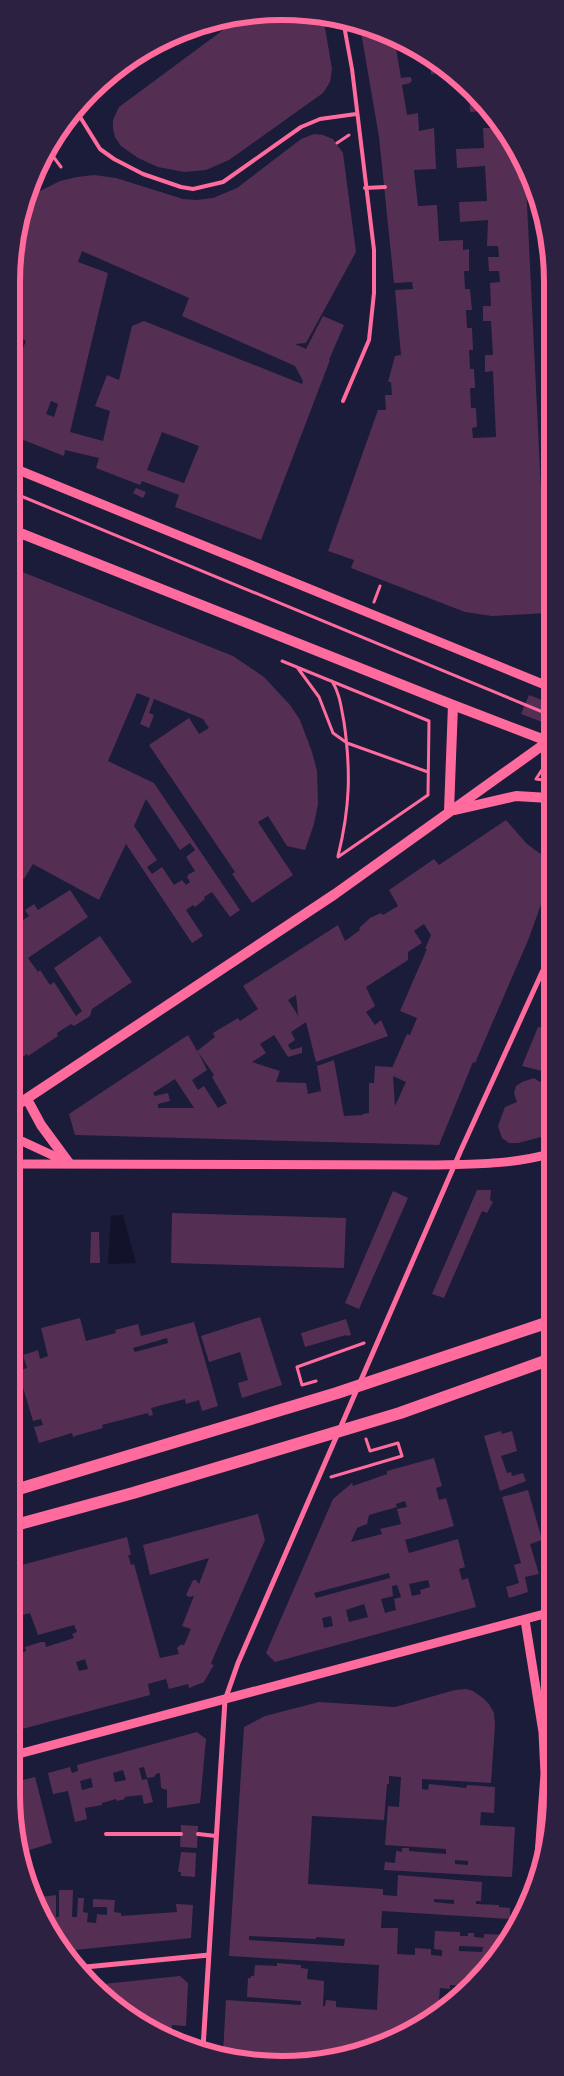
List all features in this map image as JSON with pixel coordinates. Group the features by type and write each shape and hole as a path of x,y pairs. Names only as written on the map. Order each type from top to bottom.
{"main road":[{"path":"20,533 453,705 544,739"},
{"path":"449,811 453,705"},
{"path":"20,1103 335,894 544,744"},
{"path":"449,811 516,796 544,798"},
{"path":"27,1099 41,1125 69,1163"},
{"path":"20,1489 337,1393 544,1323"},
{"path":"20,1524 133,1493 400,1413 544,1361"}],"street":[{"path":"20,471 544,685"},
{"path":"203,2044 225,1700 238,1663 300,1520 544,968"},
{"path":"20,1140 69,1163"},
{"path":"20,1164 430,1165 517,1161 544,1155"},
{"path":"20,1754 544,1615"},
{"path":"525,1620 541,1710 544,1749"},
{"path":"541,1834 543,1809"},
{"path":"85,1967 209,1955"}],"lane":[{"path":"343,401 369,340 374,293 374,250 352,70 344,28"},
{"path":"79,116 100,149 114,159 143,174 181,187 193,189 206,188 223,182 301,127 320,118 356,114"},
{"path":"365,188 385,188"},
{"path":"106,1834 181,1834"},
{"path":"198,1834 216,1836"}],"path":[{"path":"53,156 61,167"},
{"path":"20,496 544,713"},
{"path":"373,604 380,586"},
{"path":"282,661 438,724"},
{"path":"296,667 320,697 333,733 347,743 428,772"},
{"path":"332,681 339,692 347,743 350,792 338,857 433,793"},
{"path":"428,795 429,721"},
{"path":"544,767 536,779 544,780"},
{"path":"317,1380 302,1385 297,1367 381,1338"},
{"path":"318,1480 402,1456 398,1443 370,1451 362,1424"}],"shaded area":[{"path":"123,1215 136,1263 108,1264 111,1216"}],"building":[{"path":"282,20 324,23 332,69 330,82 323,93 229,160 206,170 184,172 158,167 138,158 121,146 115,137 113,128 113,120 119,107 229,25"},
{"path":"361,32 399,47 396,48 401,78 410,77 412,80 410,83 402,85 407,115 418,113 419,131 434,128 436,169 414,170 418,206 437,205 439,241 463,240 463,250 469,249 469,271 464,271 465,289 470,289 472,310 466,310 467,328 472,328 473,350 469,350 470,369 474,369 475,388 470,388 471,408 476,408 477,427 472,428 473,438 496,437 493,371 485,372 485,355 493,355 491,321 483,321 483,306 491,306 490,283 500,282 499,271 489,271 488,257 499,257 498,246 487,246 488,220 460,222 459,202 487,201 485,166 457,168 456,149 484,148 483,128 491,128 491,124 509,151 526,188 544,552 544,613 492,616 465,612 351,568 354,560 328,551 378,410 386,410 385,395 392,395 391,382 388,382 395,356 401,355 395,290 413,289 412,282 394,283 379,137"},
{"path":"431,66 440,74 431,74"},
{"path":"469,99 481,111 470,112"},
{"path":"314,134 333,139 343,153 356,252 306,343 295,344 306,349 323,316 344,325 261,540 175,507 179,495 142,481 140,485 96,468 99,458 65,450 64,456 20,439 20,355 26,341 20,337 22,248 29,214 36,193 60,181 94,175 116,178 183,199 213,198 237,188 301,139","holes":["82,251 189,298 182,316 295,366 303,381 302,384 144,321 132,326 119,380 107,375 95,406 110,411 103,441 70,432 108,273 78,262","51,401 58,404 54,417 46,414","162,432 199,446 184,483 147,470"]},
{"path":"136,488 146,492 143,498 133,493"},
{"path":"20,571 233,656 264,677 290,705 300,720 317,771 318,804 314,824 305,850 287,846 268,816 258,822 293,875 252,903 232,874 235,872 149,745 189,718 199,734 209,728 203,719 154,699 149,713 154,715 149,728 140,724 150,698 137,693 108,761 154,783 240,910 230,917 212,892 204,897 205,899 195,907 193,905 186,910 203,936 192,943 126,844 99,900 33,864 24,879 20,878","holes":["146,799 180,850 190,843 195,850 186,857 195,871 187,877 190,882 186,885 182,880 174,885 162,867 152,874 147,867 157,860 134,826"]},
{"path":"529,695 544,701 544,723 521,714"},
{"path":"506,820 527,844 544,856 544,896 529,938 475,1063 473,1062 439,1145 75,1135 69,1114 188,1035 197,1051 215,1037 213,1033 238,1018 240,1021 258,1009 243,986 338,925 345,941 360,930 359,928 370,918 381,913 383,915 398,906 389,890 434,859 439,865","holes":["424,924 431,935 425,949 427,949 400,1011 417,1018 410,1035 407,1034 392,1068 375,1066 374,1083 369,1083 369,1113 344,1116 334,1060 317,1066 321,1091 308,1094 306,1083 276,1082 280,1071 252,1062 266,1053 260,1044 274,1035 288,1057 302,1053 302,1047 291,1050 288,1045 295,1040 291,1032 306,1022 316,1062 388,1036 381,1020 375,1025 366,1012 375,1006 366,987 408,960 408,952 422,943 414,931","296,995 298,1014 299,1017 288,1000","198,1052 214,1075 212,1077 227,1103 218,1108 204,1086 198,1090 192,1080 207,1070","393,1076 406,1082 395,1106","175,1079 194,1108 158,1108 158,1104 170,1101 168,1093 155,1096 153,1093"]},
{"path":"70,890 88,917 28,958 38,972 40,970 50,985 54,982 76,1016 82,1011 54,968 100,936 132,982 92,1009 90,1016 74,1026 71,1024 57,1033 58,1036 28,1056 27,1054 20,1058 20,922 29,916 25,910 34,904 38,910"},
{"path":"538,1027 544,1028 544,1072 522,1066"},
{"path":"534,1078 544,1082 544,1136 518,1143 509,1143 502,1138 498,1126 505,1107 517,1102 514,1093 516,1086"},
{"path":"477,1190 491,1190 490,1200 493,1202 487,1213 482,1211 444,1298 432,1294"},
{"path":"393,1191 408,1198 359,1309 345,1303"},
{"path":"172,1213 346,1218 344,1268 171,1263"},
{"path":"91,1232 99,1232 100,1263 90,1263"},
{"path":"260,1317 282,1385 242,1398 238,1383 248,1380 240,1352 209,1362 201,1336"},
{"path":"80,1318 86,1341 116,1333 115,1330 138,1324 141,1336 194,1322 218,1406 202,1411 199,1400 186,1404 185,1399 151,1408 153,1415 149,1416 148,1413 102,1425 103,1428 73,1437 72,1433 39,1443 34,1427 43,1425 41,1419 33,1421 20,1378 20,1370 27,1368 23,1355 38,1350 40,1359 48,1356 41,1328","holes":["167,1338 168,1343 135,1352 133,1348"]},
{"path":"346,1319 351,1335 305,1347 301,1333"},
{"path":"501,1431 502,1434 512,1431 517,1451 501,1456 507,1473 511,1472 512,1476 523,1473 526,1481 500,1491 484,1436"},
{"path":"434,1458 442,1486 436,1488 439,1500 446,1498 454,1526 405,1540 409,1553 458,1539 465,1567 459,1569 462,1580 468,1578 476,1607 275,1662 266,1653 333,1499 352,1483 353,1486 387,1474 387,1471","holes":["405,1501 407,1507 397,1509 401,1524 380,1529 382,1534 351,1542 357,1528 367,1524 369,1515 397,1507 396,1504","389,1573 390,1578 316,1598 314,1593","428,1580 430,1587 420,1590 421,1594 412,1596 409,1584","397,1585 401,1597 394,1599 396,1610 385,1613 381,1599 393,1596 392,1586","364,1604 368,1617 349,1622 346,1610","331,1616 333,1626 324,1628 322,1618"]},
{"path":"528,1490 542,1540 530,1544 539,1574 525,1577 528,1592 509,1598 506,1587 519,1583 514,1565 521,1563 502,1497"},
{"path":"258,1514 265,1540 214,1656 211,1664 214,1665 204,1682 189,1688 188,1684 169,1689 166,1679 148,1684 150,1695 20,1730 20,1654 26,1651 25,1647 41,1642 45,1642 46,1647 74,1638 72,1634 77,1632 74,1625 38,1635 30,1613 20,1616 20,1565 127,1537 131,1555 128,1555 131,1565 134,1564 160,1658 179,1654 177,1648 180,1645 184,1645 191,1629 182,1626 194,1596 189,1597 186,1595 193,1580 196,1580 199,1584 209,1558 150,1575 143,1545","holes":["85,1659 88,1669 79,1671 76,1662"]},
{"path":"466,1689 473,1691 489,1704 494,1713 495,1725 491,1783 422,1779 422,1789 428,1790 429,1784 466,1788 467,1785 495,1787 494,1813 481,1812 480,1825 515,1827 512,1877 384,1870 385,1862 395,1863 396,1851 402,1852 402,1848 409,1848 409,1851 446,1854 446,1849 385,1845 388,1806 399,1807 401,1777 389,1776 384,1820 312,1816 308,1884 383,1889 383,1895 397,1896 398,1875 482,1882 481,1901 476,1901 476,1904 499,1905 499,1907 510,1908 510,1919 382,1911 381,1928 398,1928 397,1954 415,1955 415,1948 431,1949 431,1955 442,1956 442,1950 434,1949 435,1931 460,1932 460,1936 468,1936 468,1933 474,1933 474,1937 484,1938 484,1934 503,1935 479,1967 460,1986 450,1985 450,1989 440,1988 439,2000 443,2000 413,2021 382,2036 350,2047 316,2054 282,2056 248,2054 223,2049 226,2000 301,2005 301,2001 247,1997 248,1978 254,1976 255,1965 277,1966 277,1963 301,1965 301,1968 308,1969 307,1979 324,1981 323,2006 325,2006 326,2000 336,2001 336,2007 377,2010 379,1965 229,1956 244,1727 265,1716 319,1702 395,1707 455,1690","holes":["455,1860 468,1861 468,1865 455,1864","434,1899 454,1900 454,1904 434,1902","249,1936 316,1939 316,1937 345,1939 344,1946 249,1940","459,1946 483,1947 482,1952 459,1951"]},
{"path":"197,1732 206,1739 200,1803 167,1808 167,1790 161,1788 160,1773 154,1777 147,1778 144,1767 139,1768 142,1780 147,1779 153,1802 144,1804 142,1795 124,1797 125,1799 117,1801 116,1799 102,1803 102,1805 85,1808 87,1819 75,1822 68,1791 53,1794 48,1773 70,1767 72,1773 78,1771 77,1765","holes":["123,1770 126,1780 115,1782 113,1773","91,1778 93,1787 82,1790 80,1781"]},
{"path":"35,1777 52,1843 26,1851 22,1828 20,1781"},
{"path":"181,1825 198,1826 197,1848 180,1847"},
{"path":"181,1852 196,1853 195,1877 181,1876 181,1872 178,1872"},
{"path":"59,1890 73,1890 72,1917 77,1917 78,1898 84,1898 83,1912 88,1913 87,1922 96,1923 97,1914 107,1915 107,1907 93,1907 93,1899 115,1900 114,1912 121,1913 121,1916 177,1912 176,1904 193,1905 191,1938 72,1950 55,1925 41,1897 56,1895 56,1917 59,1917"},
{"path":"180,1976 188,1983 186,2026 172,2025 172,2031 166,2029 136,2012 102,1984"}]}
